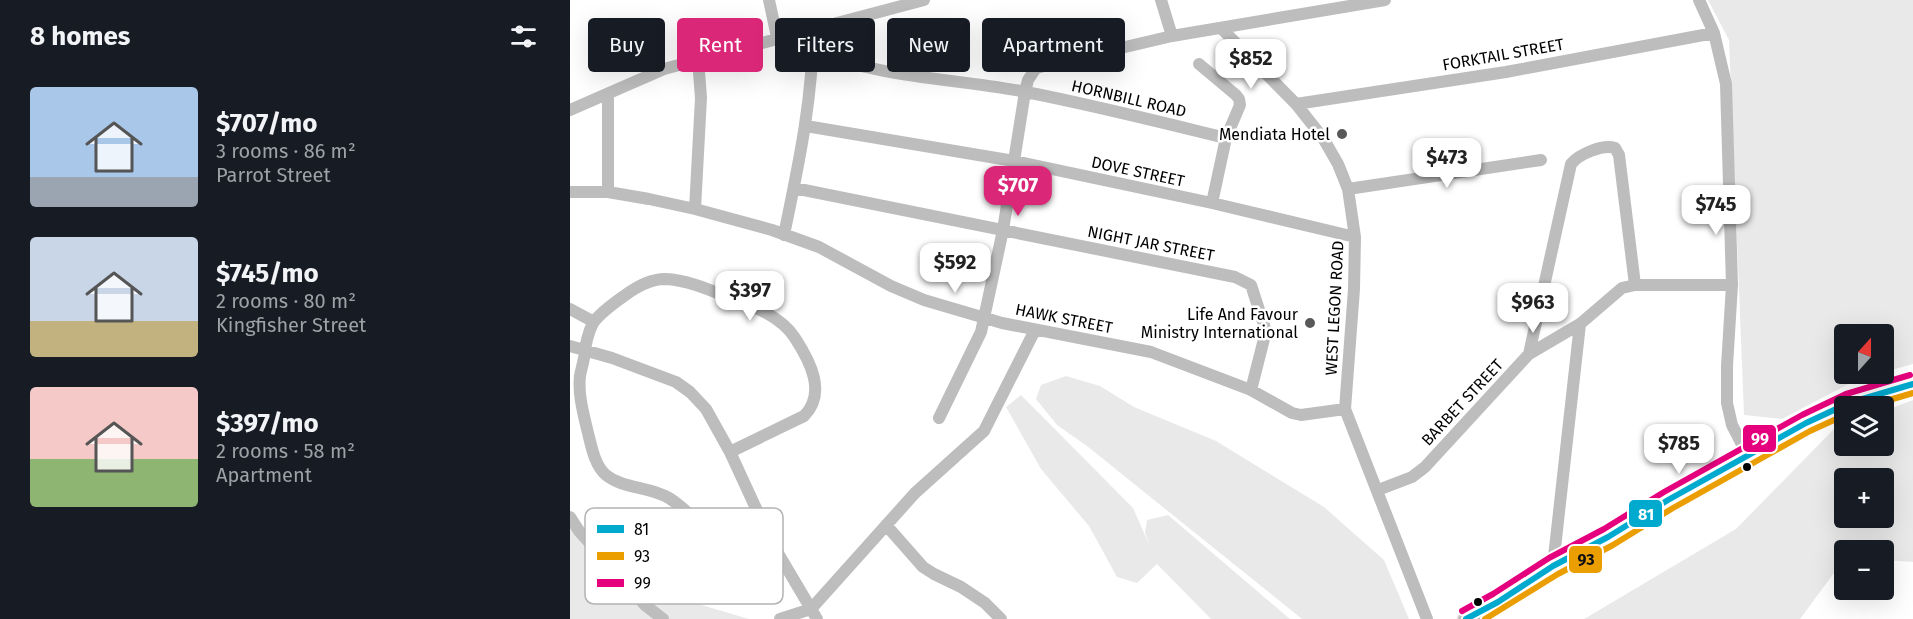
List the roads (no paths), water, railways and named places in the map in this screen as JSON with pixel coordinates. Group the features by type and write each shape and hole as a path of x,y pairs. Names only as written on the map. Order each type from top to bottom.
{"main road":[{"path":"1466,619 1498,602 1553,566 1608,537 1806,423 1849,403 1913,384"}],"street":[{"path":"769,0 775,28"},
{"path":"855,18 924,0"},
{"path":"1161,0 1172,36"},
{"path":"939,418 975,347 985,317 1003,230 1025,92 1032,72 1036,68 1172,36 1384,0"},
{"path":"1699,0 1714,33 1726,84 1732,285 1727,403 1731,425 1748,456"},
{"name":"WEST LEGON ROAD","path":"1222,29 1296,104 1323,138 1338,164 1348,189 1355,237 1354,289 1345,409 1427,619"},
{"name":"FORKTAIL STREET","path":"1296,104 1506,72 1714,33"},
{"path":"1199,64 1239,99 1240,105 1226,138 1212,203"},
{"path":"570,110 677,65"},
{"name":"HORNBILL ROAD","path":"875,70 1025,92 1226,138"},
{"path":"694,209 701,98 699,72"},
{"path":"784,235 806,126 811,72"},
{"path":"608,94 608,192"},
{"name":"DOVE STREET","path":"806,126 1014,161 1212,203 1355,237"},
{"path":"1529,354 1571,164 1576,157 1609,146 1615,148 1619,155 1635,285"},
{"path":"1348,189 1541,160"},
{"name":"NIGHT JAR STREET","path":"794,188 1245,280 1251,285 1265,328 1251,390"},
{"name":"HAWK STREET","path":"570,192 608,192 694,209 784,235 819,248 891,286 924,300 1035,330 1150,352 1251,390 1292,413 1300,415 1345,409"},
{"path":"682,508 669,498 646,488 617,483 604,473 594,456 582,409 580,383 585,349 594,322 640,285 663,279 681,281 752,306 776,319 792,333 807,356 816,394 814,405 804,416 730,453"},
{"name":"BARBET STREET","path":"1378,490 1412,477 1425,467 1529,354 1580,324 1623,288 1635,285 1732,285"},
{"path":"570,309 594,322"},
{"path":"1553,566 1580,324"},
{"path":"780,619 814,614 915,493 984,431 1035,330"},
{"path":"570,346 585,349 676,382 690,392 706,409 756,508"},
{"path":"570,517 585,538"},
{"path":"886,525 923,567 962,587 985,603 1001,619"},
{"path":"783,562 814,614"},
{"path":"645,604 663,619"}],"place":[{"name":"Mendiata Hotel","path":"1342,134"},
{"name":"Life And Favour Ministry International","path":"1310,323"}]}
